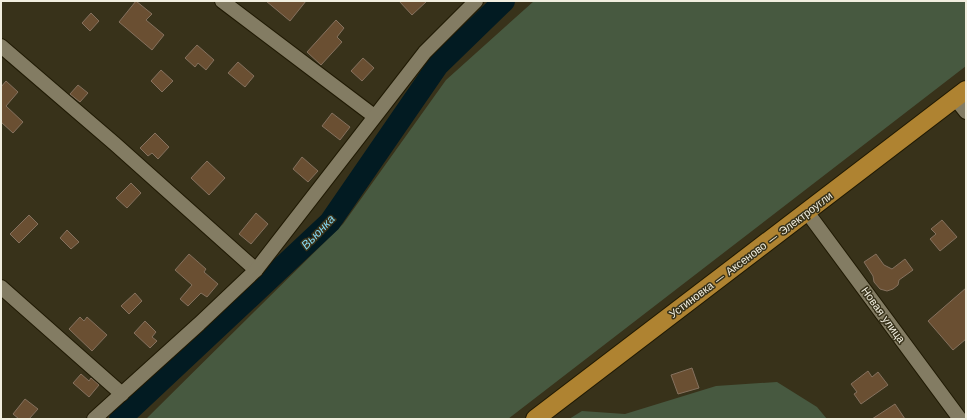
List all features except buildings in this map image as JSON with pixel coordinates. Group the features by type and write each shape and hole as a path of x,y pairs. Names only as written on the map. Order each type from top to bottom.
{"main road":[{"name":"Устиновка — Аксеново — Электроугли","path":"535,419 961,94"}],"street":[{"path":"222,1 374,116"},
{"path":"94,419 256,270 425,52 476,1"},
{"path":"1,46 115,144 256,270"},
{"path":"961,94 966,112"},
{"name":"Новая улица","path":"807,212 960,419"},
{"path":"1,287 122,394"}],"green space":[{"path":"534,1 966,1 966,66 508,419 146,419 343,224 446,80"},
{"path":"777,382 817,407 827,419 569,419 582,411 625,414 716,386"}],"waterway":[{"name":"Вьюнка","path":"120,419 330,222 438,65 504,1"}]}
